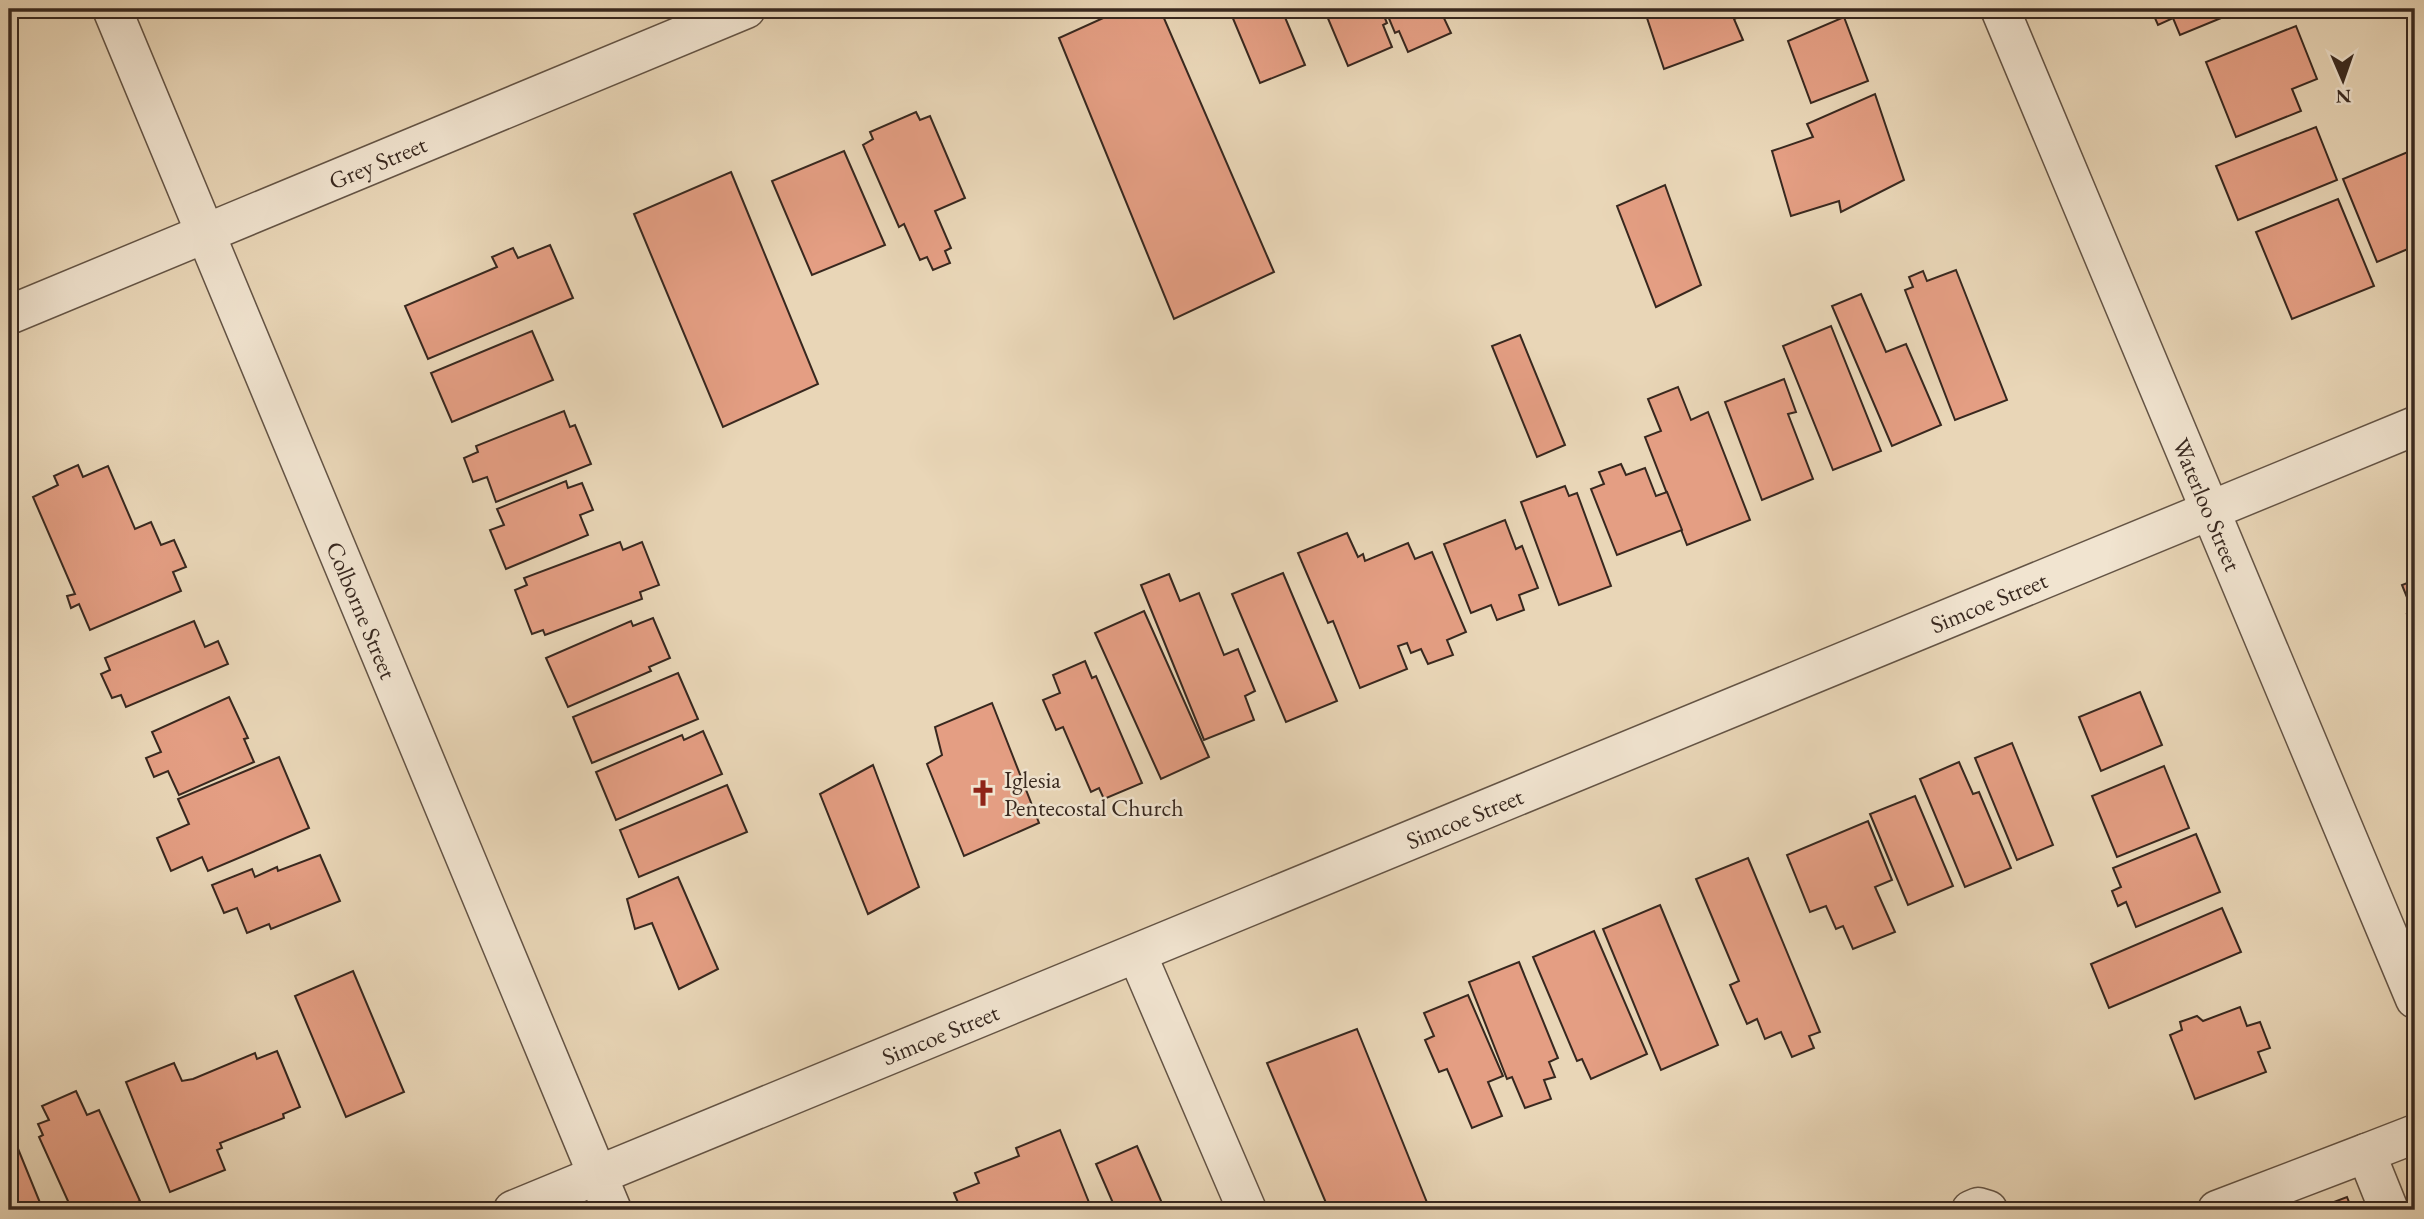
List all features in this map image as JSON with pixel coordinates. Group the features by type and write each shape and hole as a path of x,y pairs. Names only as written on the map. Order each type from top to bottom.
{"street":[{"name":"Colborne Street","path":"112,9 612,1210"},
{"name":"Grey Street","path":"9,315 746,9"},
{"name":"Waterloo Street","path":"2000,9 2415,999"},
{"name":"Simcoe Street","path":"513,1210 2415,426"},
{"path":"1137,954 1247,1210"},
{"path":"2217,1210 2415,1134"},
{"path":"2366,1153 2389,1210"},
{"path":"1971,1210 1978,1207 1989,1210"}],"building":[{"path":"1123,9 1160,9 1274,272 1174,319 1059,38"},
{"path":"1229,9 1297,9 1284,15 1305,65 1260,83"},
{"path":"1324,9 1381,9 1387,23 1383,25 1392,47 1348,66"},
{"path":"1385,9 1445,9 1447,13 1442,14 1451,33 1408,52 1399,31 1395,33"},
{"path":"1644,9 1758,9 1734,19 1743,40 1664,69"},
{"path":"2151,9 2243,9 2180,35 2173,18 2158,25"},
{"path":"1844,17 1868,81 1811,103 1788,41"},
{"path":"2296,26 2317,79 2292,89 2301,111 2236,137 2206,62"},
{"path":"1875,94 1904,180 1841,212 1839,201 1791,216 1772,151 1813,137 1807,124"},
{"path":"916,112 920,120 930,116 965,198 935,211 951,248 945,251 950,263 933,270 927,257 920,260 904,224 899,227 863,145 873,139 870,132"},
{"path":"2316,127 2337,180 2238,220 2216,166"},
{"path":"2415,149 2415,246 2377,262 2343,179"},
{"path":"844,151 885,245 812,275 772,181"},
{"path":"731,172 818,384 723,427 634,214"},
{"path":"1665,185 1701,285 1656,307 1617,206"},
{"path":"2338,199 2374,286 2292,319 2256,232"},
{"path":"550,245 573,298 428,359 405,306 497,267 492,257 513,248 518,258"},
{"path":"1956,270 2007,400 1955,420 1905,290 1913,287 1909,277 1923,271 1927,281"},
{"path":"1861,294 1886,352 1906,344 1941,425 1892,446 1832,306"},
{"path":"1831,326 1881,451 1833,470 1783,346"},
{"path":"532,331 553,380 452,422 431,373"},
{"path":"1520,335 1565,445 1537,457 1492,346"},
{"path":"1784,379 1796,412 1788,414 1813,479 1762,500 1725,402"},
{"path":"1678,387 1691,420 1708,412 1750,520 1687,545 1645,437 1661,431 1648,399"},
{"path":"564,411 570,427 575,425 591,464 496,502 487,477 473,482 464,458 478,452 476,446"},
{"path":"1621,464 1626,475 1645,468 1656,496 1667,492 1682,530 1617,555 1591,489 1604,484 1599,472"},
{"path":"78,465 83,477 108,466 135,529 151,522 161,545 174,540 186,567 173,572 181,591 90,630 79,604 71,608 67,596 75,594 33,497 58,485 54,476"},
{"path":"566,481 568,488 582,483 593,510 580,515 588,535 506,569 490,530 504,525 497,509"},
{"path":"1565,486 1569,496 1577,493 1611,586 1559,605 1521,502"},
{"path":"1505,520 1516,549 1522,546 1538,588 1519,595 1524,610 1497,620 1491,605 1471,613 1444,544"},
{"path":"1347,533 1358,557 1363,554 1365,561 1408,543 1415,559 1432,552 1466,632 1447,640 1453,655 1428,664 1421,649 1411,653 1407,643 1398,646 1407,669 1360,688 1333,621 1328,623 1298,553"},
{"path":"620,542 623,550 642,542 659,585 640,592 642,599 545,635 543,630 532,634 515,590 527,585 524,578"},
{"path":"1283,573 1337,701 1286,722 1232,594"},
{"path":"1169,574 1180,601 1199,593 1224,655 1238,649 1255,691 1245,696 1254,720 1204,740 1141,585"},
{"path":"2415,580 2415,632 2407,614 2413,612 2402,585"},
{"path":"1144,611 1209,757 1161,779 1095,633"},
{"path":"653,618 670,658 649,667 651,671 568,707 546,658 631,621 633,626"},
{"path":"194,621 205,647 218,641 228,664 126,707 121,695 112,698 101,674 110,670 105,658"},
{"path":"1085,661 1092,678 1096,676 1142,783 1104,799 1099,788 1091,792 1063,727 1056,730 1043,700 1060,693 1053,675"},
{"path":"678,673 698,719 592,763 573,717"},
{"path":"2140,692 2162,745 2101,771 2079,717"},
{"path":"229,697 248,738 244,739 254,762 179,795 168,771 154,777 146,758 161,752 152,732"},
{"name":"Iglesia Pentecostal Church","path":"992,703 1039,823 964,856 927,764 942,755 935,727"},
{"path":"703,731 722,774 616,820 596,772 682,735 684,740"},
{"path":"2012,743 2053,845 2017,860 1975,758"},
{"path":"279,757 309,828 208,871 202,857 171,871 157,838 189,824 178,799"},
{"path":"1959,762 1973,794 1979,792 2011,868 1965,887 1920,779"},
{"path":"873,765 919,887 868,914 820,794"},
{"path":"2164,766 2189,828 2117,857 2092,796"},
{"path":"727,785 747,832 639,877 620,830"},
{"path":"1915,796 1953,886 1908,905 1870,814"},
{"path":"1868,821 1892,880 1875,887 1895,932 1853,949 1843,926 1836,929 1826,906 1810,912 1787,855"},
{"path":"2196,834 2220,892 2136,927 2126,902 2118,906 2112,891 2121,887 2113,868"},
{"path":"320,855 340,901 271,929 269,924 247,933 237,908 224,913 212,885 252,869 255,877 277,867 278,871"},
{"path":"1748,858 1820,1032 1809,1036 1814,1048 1792,1057 1781,1032 1765,1039 1757,1019 1747,1024 1730,985 1739,981 1696,879"},
{"path":"678,877 718,969 679,989 652,923 635,929 627,899"},
{"path":"1660,905 1718,1045 1661,1070 1603,929"},
{"path":"2222,908 2241,952 2109,1008 2091,964"},
{"path":"1594,931 1647,1054 1591,1079 1582,1059 1577,1061 1533,957"},
{"path":"1519,962 1558,1058 1549,1062 1555,1077 1544,1080 1551,1099 1525,1108 1512,1077 1507,1079 1469,982"},
{"path":"353,971 404,1092 346,1117 295,996"},
{"path":"1468,995 1503,1076 1488,1082 1502,1116 1472,1128 1447,1069 1439,1072 1425,1040 1434,1036 1424,1013"},
{"path":"2240,1007 2247,1026 2260,1022 2270,1048 2258,1052 2266,1072 2195,1099 2170,1035 2182,1030 2180,1022 2197,1016 2203,1021"},
{"path":"1357,1029 1430,1210 1329,1210 1267,1063"},
{"path":"277,1051 300,1107 283,1114 284,1118 220,1143 222,1148 217,1150 225,1170 170,1192 126,1082 174,1063 182,1081 193,1079 255,1053 257,1059"},
{"path":"76,1091 87,1115 99,1110 140,1201 120,1210 83,1210 81,1207 72,1210 39,1137 43,1135 38,1124 49,1120 42,1106"},
{"path":"1060,1130 1092,1210 1020,1210 1018,1205 1003,1210 961,1210 954,1193 979,1183 975,1173 1019,1156 1016,1148"},
{"path":"12,1134 43,1210 9,1210 9,1135"},
{"path":"1137,1146 1165,1210 1116,1210 1096,1164"},
{"path":"2347,1197 2352,1210 2313,1210"}],"place":[{"name":"Iglesia Pentecostal Church","path":"983,793"}]}
